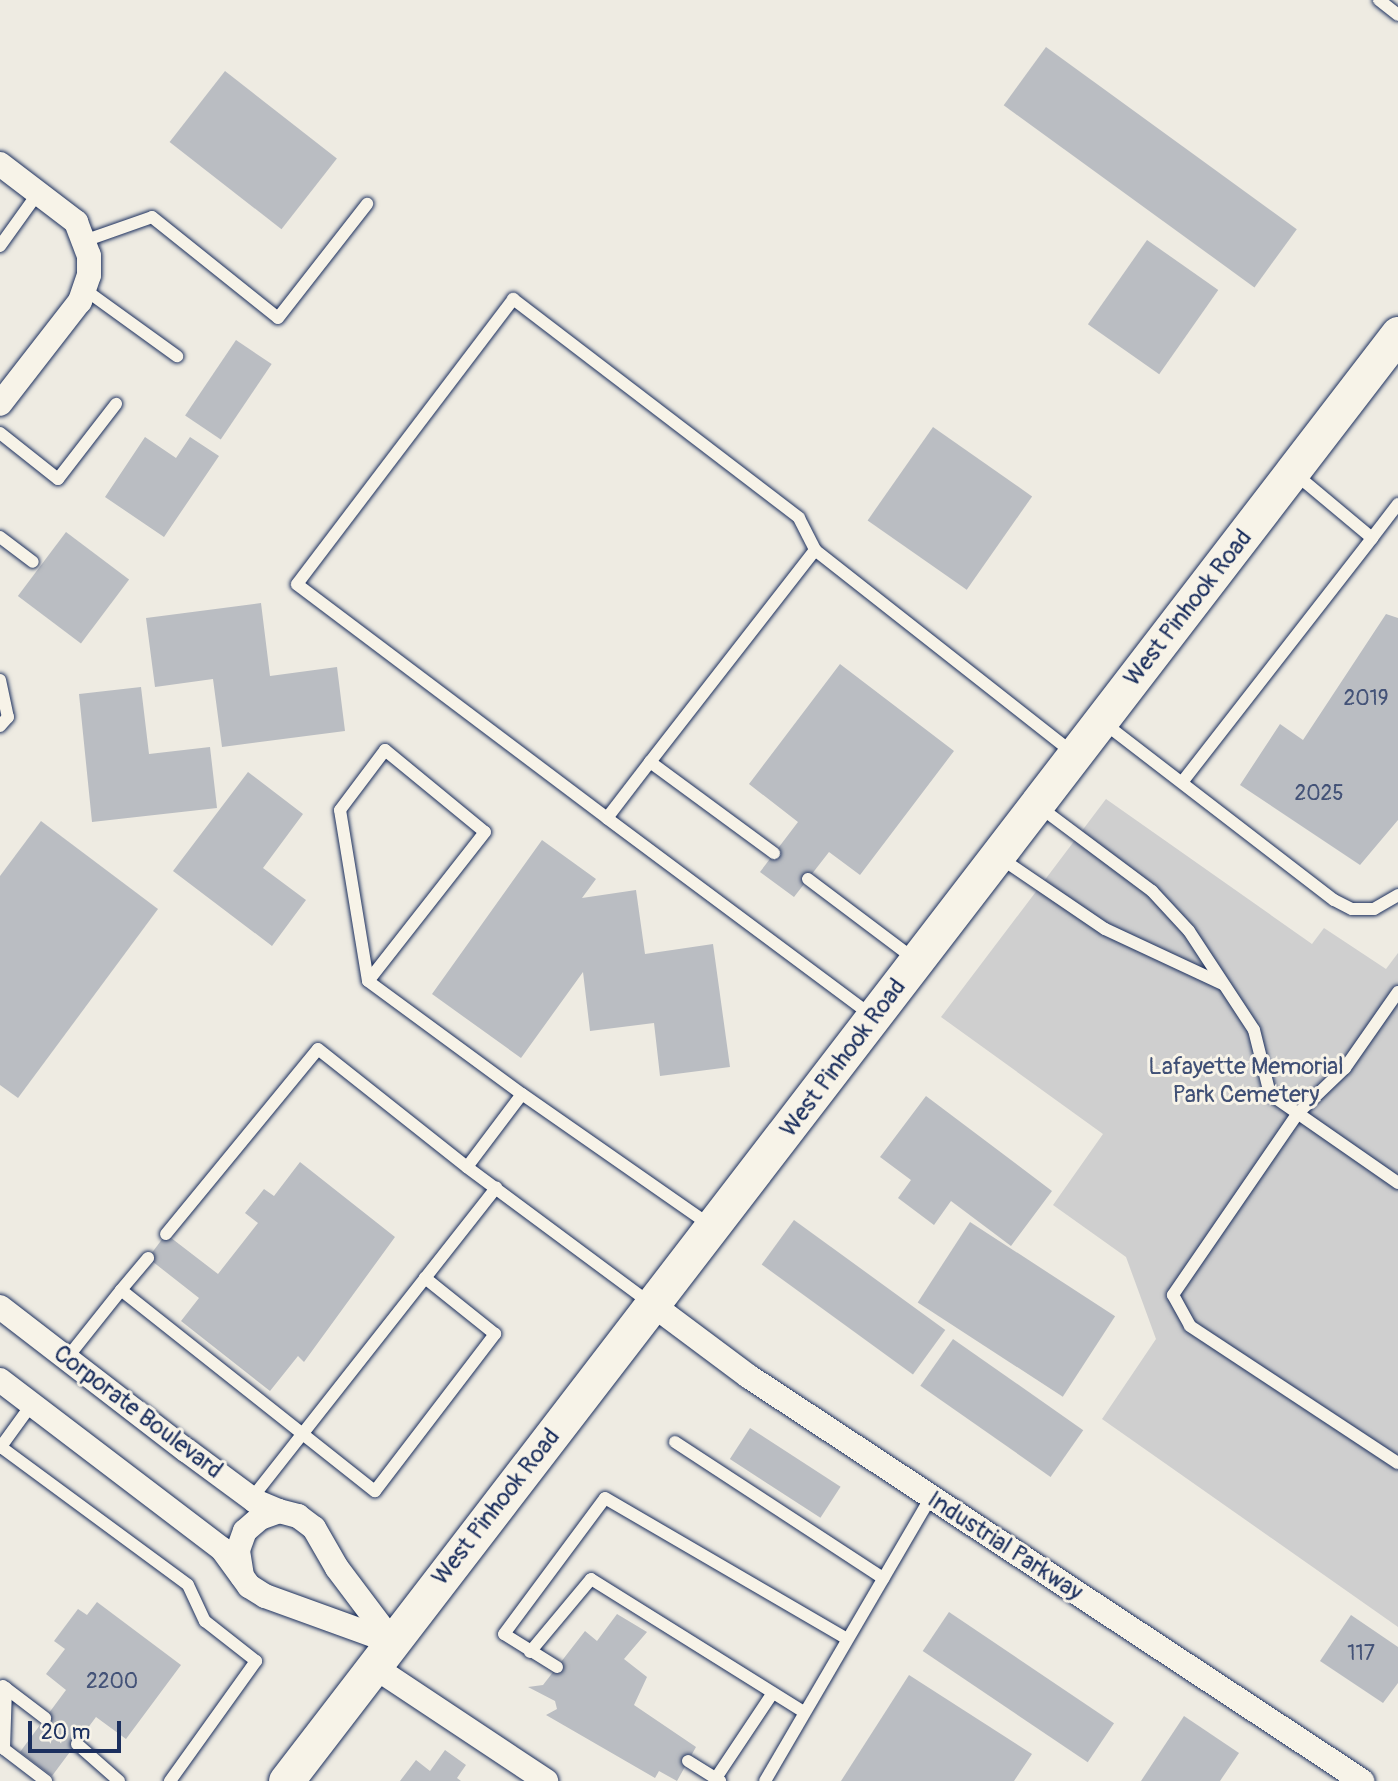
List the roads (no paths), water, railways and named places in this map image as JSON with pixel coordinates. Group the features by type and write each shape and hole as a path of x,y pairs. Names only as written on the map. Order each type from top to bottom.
{"main road":[{"name":"West Pinhook Road","path":"286,1781 1398,334"}],"street":[{"path":"0,164 76,222 86,248 84,289 80,301 0,404"},
{"name":"Industrial Parkway","path":"653,1305 748,1376 1363,1781"},
{"name":"Corporate Boulevard","path":"0,1307 252,1499 298,1516 314,1528 383,1654"},
{"path":"0,1380 222,1549 242,1576 265,1596 383,1654 546,1781"},
{"path":"242,1576 238,1550 245,1531 260,1518 279,1511"}],"lane":[{"path":"1378,0 1398,15"},
{"path":"0,246 38,193"},
{"path":"86,248 152,217 278,318 368,204"},
{"path":"84,289 177,356"},
{"path":"874,1017 297,584 513,299 799,518 815,550 1074,755"},
{"path":"0,433 58,479 116,404"},
{"path":"1293,472 1372,538"},
{"path":"1183,781 1398,504"},
{"path":"0,537 33,562"},
{"path":"607,818 815,550"},
{"path":"0,680 8,717 0,726"},
{"path":"1101,721 1183,781 1334,900 1352,909 1374,909 1398,895"},
{"path":"368,981 485,832 385,750 340,810 368,981 522,1094 713,1227"},
{"path":"650,762 774,853"},
{"path":"1037,805 1152,891 1189,931 1254,1030 1270,1094 1398,1183"},
{"path":"998,856 1105,929 1223,984"},
{"path":"808,879 917,961"},
{"path":"1398,992 1345,1068 1298,1113 1173,1295 1190,1326 1398,1463"},
{"path":"166,1234 318,1049 467,1167 653,1305"},
{"path":"467,1167 522,1094"},
{"path":"252,1499 496,1188"},
{"path":"67,1358 148,1258"},
{"path":"121,1290 375,1491 495,1334 425,1278"},
{"path":"32,1404 0,1448 188,1585 205,1621 256,1661 170,1781"},
{"path":"675,1442 883,1577"},
{"path":"765,1781 931,1497"},
{"path":"557,1667 504,1634 605,1498 847,1639"},
{"path":"530,1652 591,1579 804,1712"},
{"path":"3,1686 45,1718"},
{"path":"3,1686 4,1749 46,1781"},
{"path":"688,1762 718,1780 772,1693"},
{"path":"77,1744 118,1781"}],"park label":[{"name":"Lafayette Memorial Park Cemetery","path":"1246,1081"}]}
